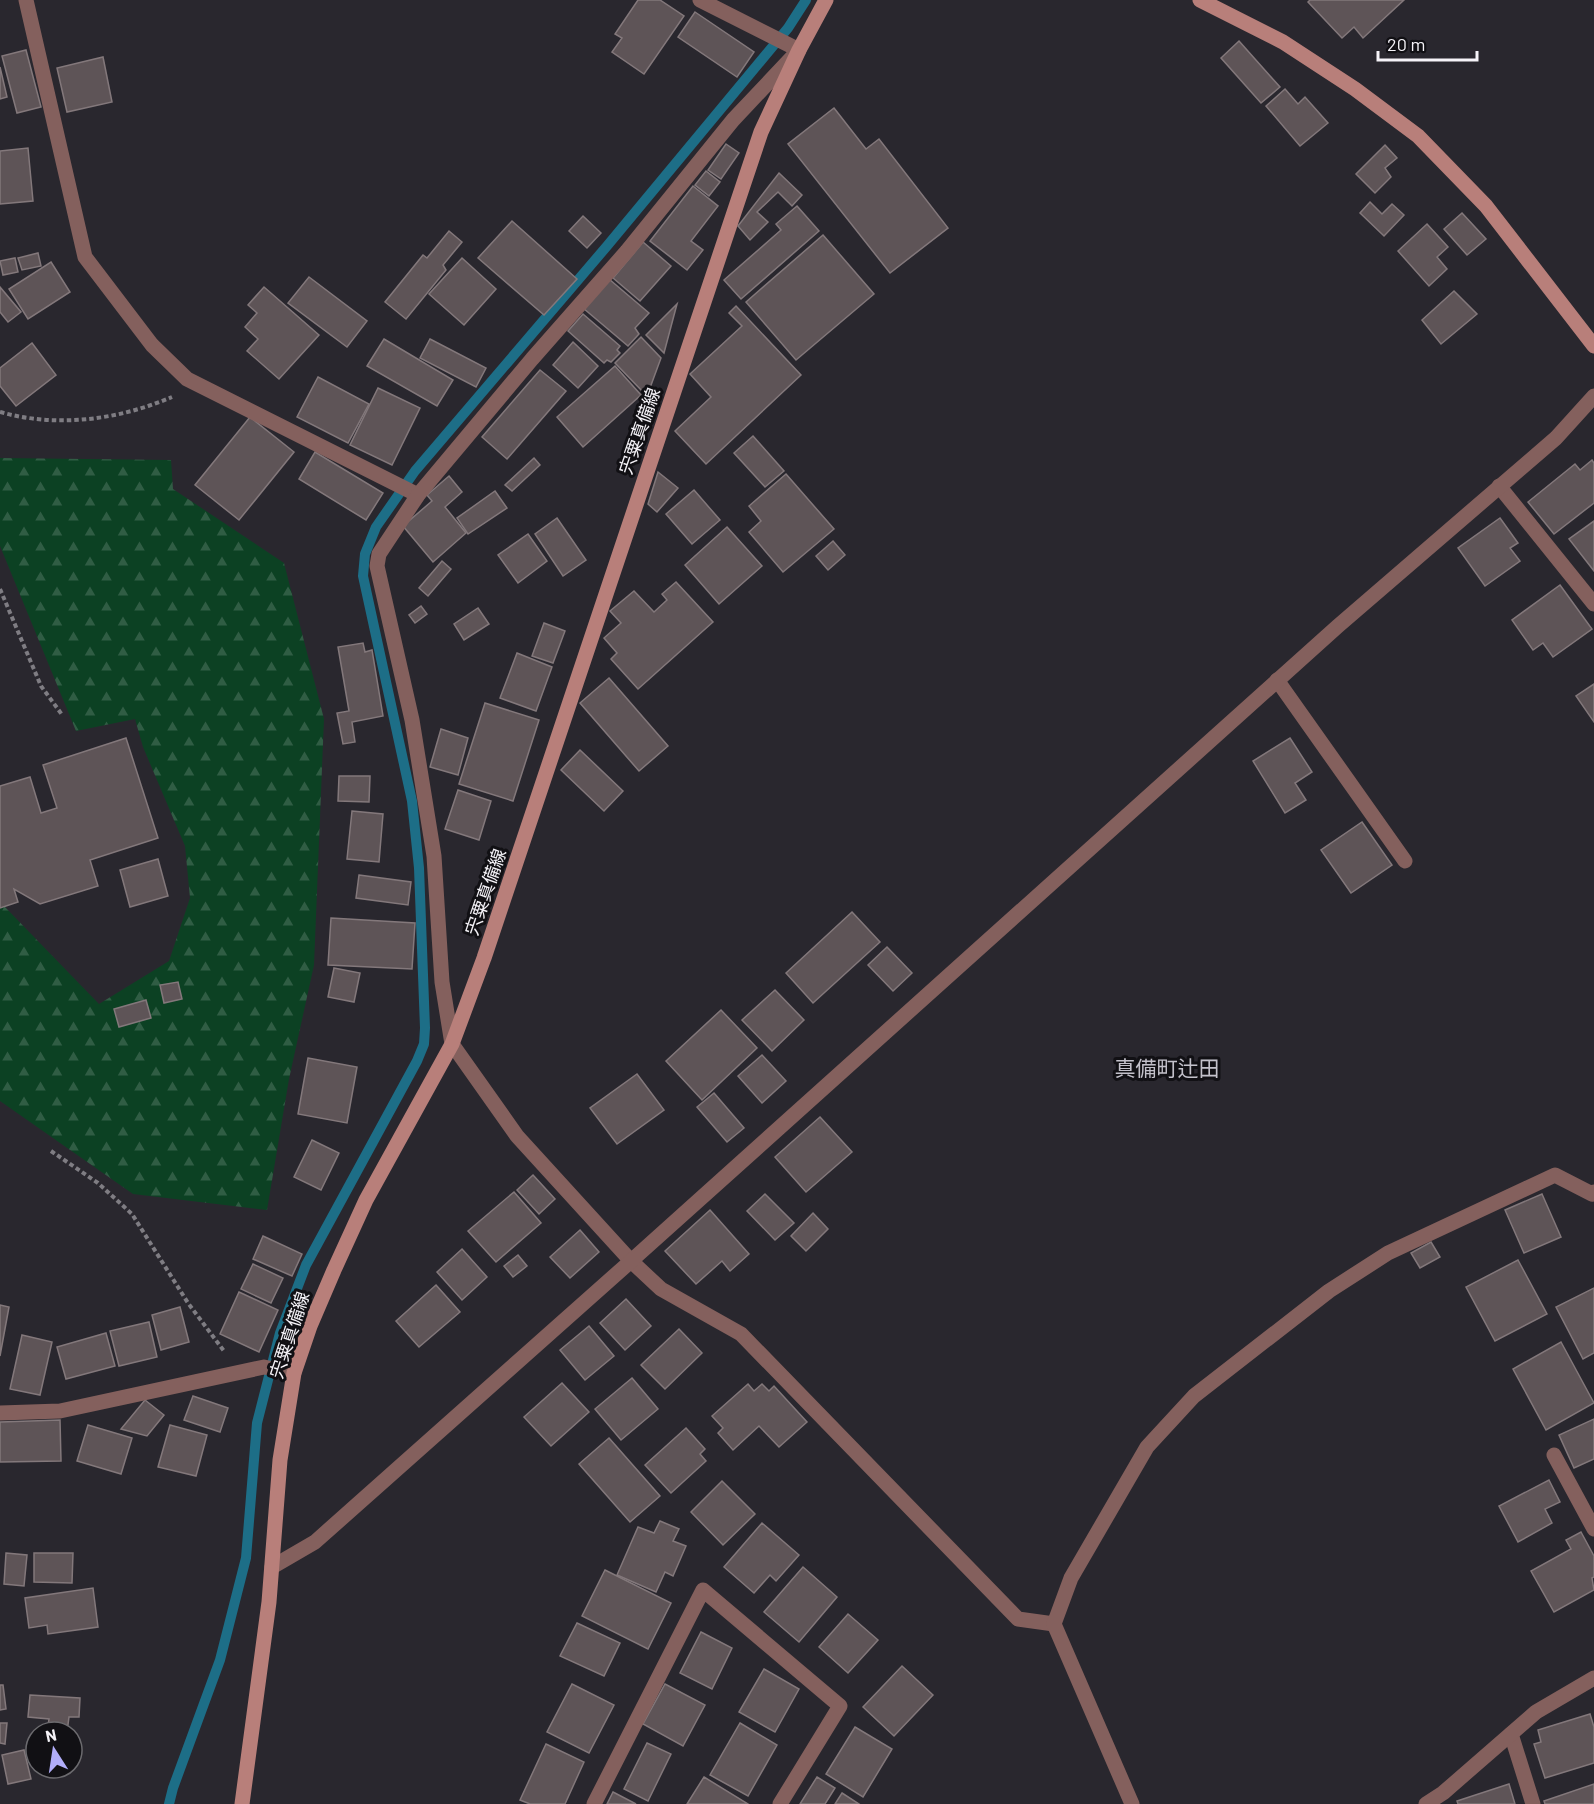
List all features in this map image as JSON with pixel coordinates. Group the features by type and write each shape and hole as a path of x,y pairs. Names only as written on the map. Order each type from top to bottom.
{"main road":[{"name":"宍粟真備線","path":"242,1804 269,1602 279,1460 294,1373 310,1326 366,1200 452,1044 488,947 761,132 799,50 826,0"},
{"path":"1200,0 1283,42 1355,89 1418,136 1486,206 1594,346"}],"street":[{"path":"26,0 85,257 152,345 187,379 407,490"},
{"path":"700,0 799,50 733,120 627,251 532,359 407,490 379,554 377,566 412,720 434,856 442,982 452,1044 517,1136 632,1261 661,1289 741,1334 1018,1619 1054,1624"},
{"path":"272,1567 315,1542 632,1261 1277,680 1556,438 1594,396"},
{"path":"1499,486 1594,604"},
{"path":"1277,680 1405,861"},
{"path":"1132,1804 1054,1624 1071,1578 1147,1447 1194,1396 1329,1291 1388,1253 1555,1175 1592,1194 1594,1192"},
{"path":"0,1413 60,1411 271,1368 294,1373"},
{"path":"1554,1455 1594,1529"},
{"path":"594,1804 703,1590 840,1706 780,1804"},
{"path":"1426,1804 1445,1799 1536,1712 1594,1678"},
{"path":"1511,1734 1533,1804"}],"path":[{"path":"0,412 20,417 89,420 150,406 200,385"},
{"path":"0,589 40,686 63,716"},
{"path":"51,1151 98,1183 132,1214 188,1304 241,1373"}],"green space":[{"path":"0,458 171,460 173,489 284,563 324,719 314,965 289,1079 267,1210 133,1194 0,1101 0,908 4,906 99,1004 169,961 190,898 185,846 143,747 135,719 76,731 0,546"}],"building":[{"path":"638,0 660,0 684,16 644,74 612,52 622,38 615,34"},
{"path":"1310,0 1404,0 1363,38 1354,27 1342,38 1308,2"},
{"path":"695,12 754,52 737,77 678,37"},
{"path":"1239,41 1280,87 1261,103 1221,58"},
{"path":"26,50 41,107 17,113 2,56"},
{"path":"103,57 112,102 67,112 57,68"},
{"path":"0,67 7,97 0,99"},
{"path":"1285,89 1298,104 1305,97 1328,123 1300,146 1266,106"},
{"path":"834,108 866,149 879,139 948,228 890,273 788,144"},
{"path":"726,144 739,153 721,179 708,170"},
{"path":"1385,145 1397,158 1385,168 1391,177 1375,193 1356,174"},
{"path":"28,148 33,201 0,204 0,151"},
{"path":"706,171 720,182 709,196 695,185"},
{"path":"779,173 802,195 792,206 778,192 757,212 768,222 750,240 738,226"},
{"path":"693,186 718,206 691,241 703,250 687,270 650,241"},
{"path":"1370,202 1382,214 1392,204 1404,215 1384,236 1360,213"},
{"path":"797,206 819,231 741,299 724,280 781,230 776,224"},
{"path":"1462,213 1486,239 1467,255 1444,229"},
{"path":"583,216 601,233 587,248 569,231"},
{"path":"512,221 577,279 544,315 478,258"},
{"path":"1427,224 1448,247 1437,257 1447,269 1429,286 1398,251"},
{"path":"449,231 462,242 443,265 446,270 406,319 385,302 423,255 427,258"},
{"path":"823,235 874,294 796,360 746,302"},
{"path":"643,242 671,266 640,301 613,278"},
{"path":"38,253 41,266 22,270 18,258"},
{"path":"15,258 18,272 3,275 0,261"},
{"path":"462,258 496,289 464,325 429,294"},
{"path":"51,262 70,292 28,319 9,289"},
{"path":"309,277 367,321 347,347 288,303"},
{"path":"609,279 649,313 635,328 639,334 628,346 583,308"},
{"path":"0,287 21,312 8,322 0,312"},
{"path":"264,287 319,335 279,379 247,351 258,339 245,327 257,313 248,305"},
{"path":"1454,291 1477,314 1441,344 1422,320"},
{"path":"677,304 664,353 646,335"},
{"path":"736,306 801,375 706,464 675,431 711,397 690,374 742,326 729,313"},
{"path":"583,314 620,346 617,350 620,353 611,362 607,360 604,363 568,331"},
{"path":"641,337 661,358 647,396 615,363"},
{"path":"384,339 453,380 437,406 367,366"},
{"path":"430,339 486,368 476,387 420,358"},
{"path":"573,342 598,366 578,388 553,365"},
{"path":"32,343 56,375 16,406 0,386 0,368"},
{"path":"615,366 641,395 583,447 557,417"},
{"path":"540,370 566,391 507,459 482,437"},
{"path":"318,377 369,404 348,443 297,417"},
{"path":"378,388 420,408 392,465 350,445"},
{"path":"250,417 294,452 239,520 195,485"},
{"path":"753,436 784,471 765,487 734,453"},
{"path":"315,452 383,493 366,520 299,479"},
{"path":"534,458 540,465 512,491 505,485"},
{"path":"1592,460 1594,463 1594,503 1554,534 1528,502 1575,464 1580,470"},
{"path":"658,472 678,488 657,512 648,504"},
{"path":"786,474 834,529 783,572 749,532 761,521 749,506"},
{"path":"449,476 462,492 445,507 466,533 433,562 403,526 432,501 427,495"},
{"path":"694,490 720,520 692,544 666,514"},
{"path":"495,491 507,508 468,534 457,518"},
{"path":"557,518 586,560 563,576 535,534"},
{"path":"1500,518 1518,543 1510,548 1520,561 1485,586 1458,548"},
{"path":"1594,521 1594,571 1569,539"},
{"path":"727,527 762,566 719,604 685,565"},
{"path":"528,534 547,561 518,583 498,555"},
{"path":"833,541 845,555 828,570 816,556"},
{"path":"442,561 451,569 428,596 419,588"},
{"path":"676,582 713,622 638,689 611,659 617,653 604,638 621,623 610,611 634,591 654,612 667,600 662,594"},
{"path":"1560,585 1592,629 1553,657 1543,643 1533,650 1512,620"},
{"path":"421,606 427,614 415,623 409,615"},
{"path":"478,608 489,624 464,640 454,624"},
{"path":"544,623 565,631 553,663 532,656"},
{"path":"363,643 365,652 372,650 383,716 352,722 355,742 343,744 337,713 349,711 338,647"},
{"path":"517,653 552,667 536,711 500,698"},
{"path":"609,678 668,746 639,771 580,703"},
{"path":"1594,684 1594,722 1576,696"},
{"path":"485,703 539,720 513,801 459,784"},
{"path":"441,729 468,738 458,775 430,767"},
{"path":"126,738 158,838 90,860 98,886 40,904 14,889 18,902 0,908 0,786 30,777 41,813 57,808 43,765"},
{"path":"1290,738 1312,772 1295,783 1306,800 1285,813 1253,761"},
{"path":"580,750 623,791 604,811 561,770"},
{"path":"339,776 370,776 369,802 338,801"},
{"path":"458,790 491,801 479,840 445,829"},
{"path":"352,811 383,814 379,862 347,859"},
{"path":"1362,822 1392,865 1351,893 1321,850"},
{"path":"158,859 168,896 130,907 120,870"},
{"path":"359,875 411,882 408,905 356,898"},
{"path":"852,912 880,942 813,1003 786,973"},
{"path":"331,918 415,923 412,969 328,965"},
{"path":"887,947 912,973 893,991 868,965"},
{"path":"334,968 360,973 354,1002 328,997"},
{"path":"178,982 182,999 164,1003 160,985"},
{"path":"775,990 804,1020 772,1051 742,1020"},
{"path":"146,1000 151,1018 119,1027 114,1009"},
{"path":"721,1010 757,1048 702,1100 666,1061"},
{"path":"762,1055 786,1081 762,1103 738,1076"},
{"path":"308,1058 357,1067 347,1123 298,1114"},
{"path":"637,1074 664,1110 617,1144 590,1108"},
{"path":"714,1093 744,1128 727,1142 697,1107"},
{"path":"820,1117 852,1152 806,1192 775,1157"},
{"path":"312,1140 339,1153 321,1190 294,1177"},
{"path":"533,1175 555,1199 539,1214 517,1190"},
{"path":"514,1192 541,1223 496,1262 468,1231"},
{"path":"765,1194 794,1223 775,1240 747,1211"},
{"path":"1542,1194 1561,1237 1524,1253 1505,1210"},
{"path":"710,1210 749,1254 730,1271 722,1261 696,1284 665,1251"},
{"path":"813,1213 828,1229 806,1251 791,1236"},
{"path":"580,1230 599,1252 570,1278 550,1257"},
{"path":"263,1236 302,1254 292,1276 253,1259"},
{"path":"1431,1242 1440,1257 1420,1268 1411,1253"},
{"path":"462,1249 487,1277 462,1300 437,1272"},
{"path":"518,1255 527,1266 513,1277 504,1266"},
{"path":"1518,1260 1547,1314 1495,1341 1466,1287"},
{"path":"253,1264 283,1278 271,1303 241,1289"},
{"path":"436,1285 460,1312 419,1347 396,1321"},
{"path":"1594,1288 1594,1353 1583,1359 1556,1307"},
{"path":"239,1292 278,1310 259,1352 220,1334"},
{"path":"626,1299 651,1326 625,1350 600,1323"},
{"path":"0,1305 9,1307 0,1356"},
{"path":"180,1307 189,1342 161,1350 152,1315"},
{"path":"149,1322 157,1357 119,1366 110,1331"},
{"path":"589,1326 614,1356 585,1380 560,1350"},
{"path":"679,1329 702,1353 665,1389 641,1365"},
{"path":"106,1333 115,1366 66,1379 57,1347"},
{"path":"22,1335 52,1342 40,1395 10,1389"},
{"path":"1561,1342 1594,1403 1546,1430 1513,1369"},
{"path":"632,1378 658,1409 621,1440 595,1409"},
{"path":"562,1383 589,1412 551,1446 524,1417"},
{"path":"748,1384 754,1391 762,1384 769,1391 774,1386 807,1422 779,1447 759,1426 733,1450 718,1433 723,1428 712,1416"},
{"path":"193,1396 228,1408 220,1432 184,1420"},
{"path":"145,1400 164,1415 147,1436 121,1429"},
{"path":"1594,1419 1594,1459 1574,1468 1559,1435"},
{"path":"60,1420 61,1461 0,1462 0,1422"},
{"path":"88,1425 132,1438 121,1474 77,1461"},
{"path":"170,1425 207,1435 196,1476 158,1467"},
{"path":"686,1428 705,1449 700,1454 706,1461 671,1493 645,1465"},
{"path":"609,1438 660,1496 630,1522 579,1464"},
{"path":"1549,1480 1560,1502 1545,1509 1552,1523 1518,1542 1499,1506"},
{"path":"722,1481 755,1514 723,1545 691,1512"},
{"path":"660,1521 679,1529 673,1541 686,1546 673,1576 665,1572 656,1592 617,1575 638,1527 654,1533"},
{"path":"762,1523 799,1555 776,1581 770,1575 754,1593 724,1567"},
{"path":"1581,1532 1594,1556 1594,1577 1592,1578 1594,1590 1554,1612 1531,1571 1571,1549 1566,1540"},
{"path":"6,1553 27,1555 24,1586 4,1584"},
{"path":"34,1553 73,1553 72,1583 34,1582"},
{"path":"803,1567 837,1597 799,1642 764,1612"},
{"path":"605,1570 671,1603 648,1649 582,1616"},
{"path":"93,1588 98,1627 48,1634 47,1625 29,1628 25,1598"},
{"path":"848,1614 878,1640 848,1673 819,1647"},
{"path":"577,1623 620,1643 604,1676 560,1656"},
{"path":"701,1632 732,1648 712,1689 680,1673"},
{"path":"902,1666 933,1695 894,1736 863,1707"},
{"path":"764,1669 799,1689 775,1732 739,1712"},
{"path":"572,1684 614,1705 589,1753 547,1732"},
{"path":"665,1684 705,1705 683,1746 643,1724"},
{"path":"0,1685 3,1685 6,1709 0,1710"},
{"path":"30,1695 80,1698 79,1717 69,1717 69,1720 49,1720 28,1717"},
{"path":"1590,1714 1594,1727 1594,1763 1545,1778 1534,1744 1541,1742 1538,1730"},
{"path":"0,1723 7,1723 5,1744 0,1743"},
{"path":"740,1723 777,1745 748,1796 710,1775"},
{"path":"855,1727 892,1749 863,1797 826,1774"},
{"path":"647,1743 671,1754 648,1801 624,1789"},
{"path":"546,1744 584,1762 565,1804 530,1804 520,1800"},
{"path":"24,1750 24,1780 26,1780 8,1784 2,1755"},
{"path":"704,1777 748,1804 687,1804"},
{"path":"817,1777 835,1788 825,1804 800,1804"},
{"path":"1509,1784 1515,1804 1458,1804 1457,1801"},
{"path":"1594,1784 1594,1804 1545,1804 1544,1801"},
{"path":"613,1792 636,1804 607,1804"},
{"path":"842,1793 859,1804 835,1804"}],"waterway":[{"path":"169,1804 220,1660 246,1558 257,1423 280,1333 306,1265 417,1061 424,1044 419,868 412,801 363,576 365,554 376,527 415,471 607,246 788,28 806,0"}],"district":[{"name":"真備町辻田","path":"1167,1069"}]}
